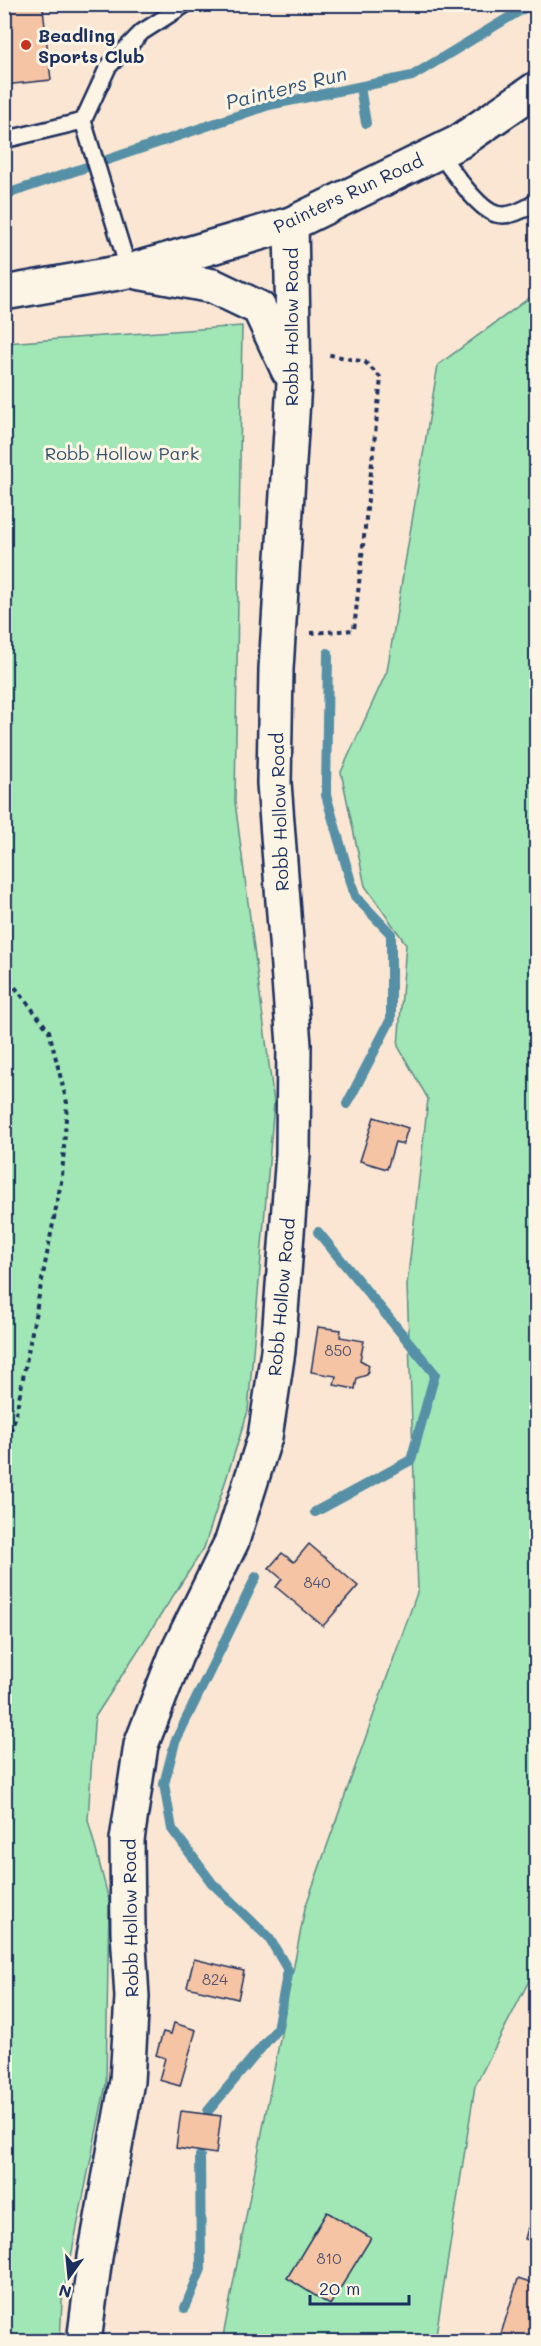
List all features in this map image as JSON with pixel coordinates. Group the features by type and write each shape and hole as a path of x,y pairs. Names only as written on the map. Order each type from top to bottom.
{"street":[{"name":"Painters Run Road","path":"4,293 129,271 291,224 459,142 537,89"},
{"name":"Robb Hollow Road","path":"84,2342 95,2258 127,2081 132,1997 128,1931 127,1840 141,1744 176,1655 232,1540 265,1437 278,1351 293,1154 294,1045 274,783 278,634 293,367 291,224"},
{"path":"129,271 213,286 259,308 293,367"}],"lane":[{"path":"129,271 83,121 108,66 142,32 186,4"},
{"path":"4,140 83,121"},
{"path":"438,152 483,208 498,215 524,211 537,202"}],"path":[{"path":"278,634 354,630 381,378 365,362 339,355 293,367"},
{"path":"4,973 49,1031 67,1103 63,1177 16,1414 4,1454"},
{"path":"4,1973 11,1973"}],"green space":[{"path":"536,293 536,1967 475,2086 435,2341 222,2342 305,1908 418,1590 407,1285 428,1099 398,1046 406,944 365,886 341,772 387,671 438,365"},
{"name":"Robb Hollow Park","path":"242,326 235,802 274,1103 248,1411 204,1548 95,1717 88,1820 109,1900 106,2084 62,2301 60,2341 5,2341 5,343"}],"building":[{"name":"Beadling Sports Club","path":"4,4 59,4 60,7 43,9 51,80 4,85"},
{"path":"374,1117 408,1128 403,1144 395,1142 387,1169 360,1161"},
{"path":"318,1327 341,1330 340,1337 364,1341 360,1360 369,1365 367,1375 357,1378 355,1389 334,1385 336,1376 311,1372"},
{"path":"309,1544 358,1586 323,1626 276,1587 282,1579 269,1568 282,1553 294,1562"},
{"path":"194,1959 244,1971 238,1999 187,1987"},
{"path":"174,2023 196,2030 180,2086 159,2080 165,2058 156,2055 163,2032 171,2034"},
{"path":"181,2111 221,2116 216,2154 176,2148"},
{"path":"536,2199 536,2242 525,2239"},
{"path":"327,2212 371,2238 330,2305 287,2278"},
{"path":"518,2279 536,2285 536,2342 514,2342 500,2337"}],"waterway":[{"name":"Painters Run","path":"4,195 269,105 412,76 531,4"},
{"path":"360,87 366,123"},
{"path":"328,653 326,795 355,896 391,934 391,1019 347,1104"},
{"path":"315,1512 411,1460 435,1374 318,1232"},
{"path":"208,2111 277,2029 288,1970 269,1938 212,1883 172,1829 164,1784 175,1742 256,1577"},
{"path":"185,2308 201,2269 200,2156"}],"place":[{"name":"Beadling Sports Club","path":"26,45"}]}
